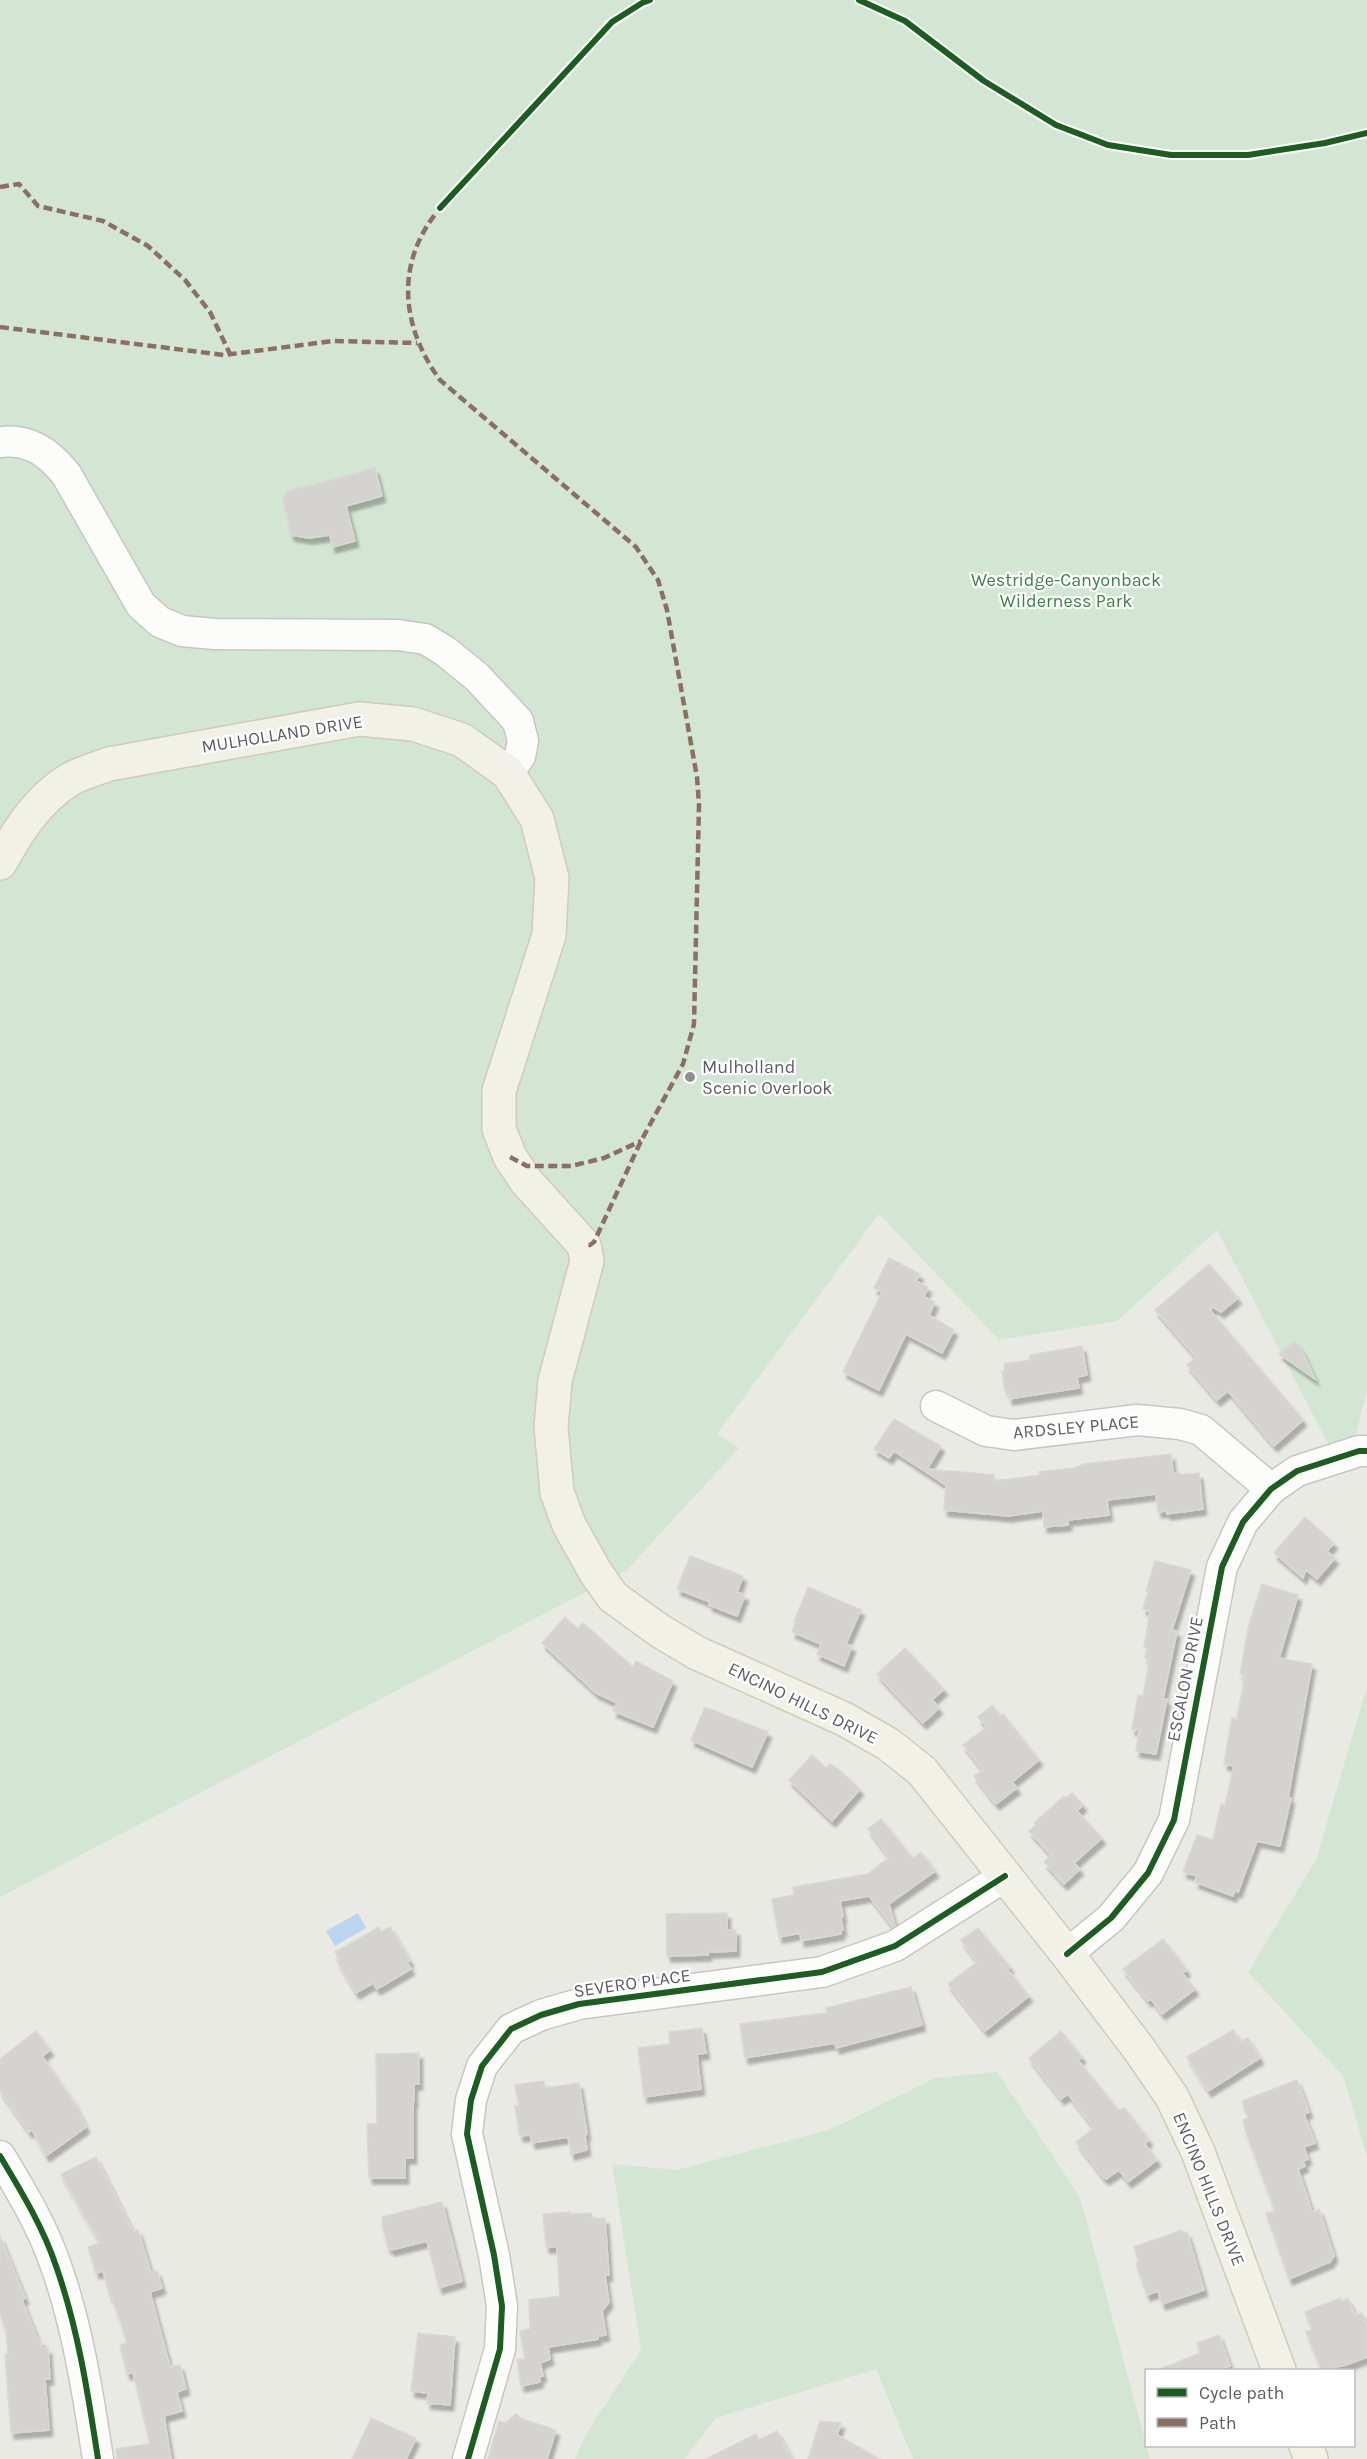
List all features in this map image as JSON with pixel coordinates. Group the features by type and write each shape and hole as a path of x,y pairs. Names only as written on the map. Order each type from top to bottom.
{"main road":[{"name":"MULHOLLAND DRIVE","path":"0,863 15,836 41,800 70,779 109,764 359,719 413,724 462,740 508,773 537,819 552,878 549,935 499,1091 499,1129 510,1157 526,1181 584,1245"},
{"name":"ENCINO HILLS DRIVE","path":"584,1245 587,1261 585,1275 555,1381 550,1427 557,1492 569,1525 596,1573 613,1597 635,1614 697,1653 844,1719 888,1744 922,1771 1140,2049 1172,2097 1198,2152 1279,2369"}],"street":[{"path":"0,442 31,445 51,456 66,474 141,605 160,622 182,631 215,634 398,635 425,639 445,651 477,677 518,721 523,741 520,756 508,773"},
{"name":"ARDSLEY PLACE","path":"936,1406 986,1431 1014,1435 1137,1420 1180,1424 1201,1430 1271,1489"},
{"name":"ESCALON DRIVE","path":"1067,1954 1110,1918 1148,1874 1174,1820 1222,1567 1243,1522 1271,1489 1297,1472 1359,1451 1367,1451"},
{"name":"SEVERO PLACE","path":"468,2459 500,2349 502,2306 494,2255 467,2134 471,2100 482,2066 511,2029 541,2015 579,2004 822,1972 895,1946 1005,1876"},
{"path":"0,2156 26,2199 56,2264 72,2315 98,2459"}],"green space":[{"name":"Westridge-Canyonback Wilderness Park","path":"0,0 1367,0 1367,1390 1352,1451 1334,1455 1217,1230 1117,1321 999,1340 879,1214 717,1434 739,1448 626,1571 0,1897"},
{"path":"1367,1686 1367,2157 1343,2076 1248,1972 1316,1860"},
{"path":"997,2072 1080,2197 1150,2459 913,2459 876,2369 716,2418 684,2459 575,2459 586,2434 641,2350 612,2164 677,2170 829,2130 935,2078"}],"water":[{"path":"358,1913 366,1928 335,1946 326,1931"}],"building":[{"path":"375,468 382,496 346,506 355,541 332,547 330,535 309,538 291,535 283,499 288,491"},
{"path":"889,1258 920,1274 916,1281 928,1287 924,1297 935,1302 929,1315 954,1330 942,1353 906,1334 879,1390 843,1372 882,1292 874,1288"},
{"path":"1209,1264 1238,1298 1221,1312 1213,1307 1210,1310 1303,1420 1274,1446 1228,1391 1217,1400 1187,1365 1196,1357 1155,1310"},
{"path":"1295,1341 1301,1349 1315,1379 1279,1354"},
{"path":"1082,1346 1087,1375 1077,1377 1079,1388 1009,1399 1002,1371 1005,1371 1004,1364 1030,1360 1030,1355"},
{"path":"894,1419 941,1446 927,1469 994,1475 994,1481 1040,1475 1039,1472 1074,1468 1084,1464 1171,1454 1173,1473 1181,1475 1199,1473 1203,1509 1167,1514 1166,1511 1158,1512 1156,1494 1107,1500 1109,1515 1068,1520 1068,1525 1044,1527 1043,1511 1008,1516 944,1510 946,1485 894,1451 889,1458 874,1449"},
{"path":"1305,1517 1334,1543 1327,1551 1335,1558 1317,1579 1306,1570 1303,1578 1274,1553"},
{"path":"690,1556 743,1576 737,1592 745,1595 737,1616 677,1589"},
{"path":"1155,1561 1191,1570 1172,1630 1177,1631 1163,1699 1167,1699 1156,1754 1136,1751 1139,1730 1132,1729 1138,1695 1143,1696 1150,1659 1145,1658 1147,1647 1144,1647 1150,1611 1143,1609"},
{"path":"1262,1584 1298,1595 1279,1658 1312,1664 1288,1798 1291,1798 1280,1846 1257,1841 1238,1892 1235,1890 1233,1896 1195,1882 1197,1876 1183,1872 1197,1835 1213,1840 1221,1804 1225,1805 1234,1766 1224,1764 1232,1718 1237,1719 1245,1675 1240,1674 1249,1624"},
{"path":"808,1587 861,1610 846,1644 852,1646 844,1666 817,1654 821,1644 792,1632"},
{"path":"565,1617 578,1629 583,1623 633,1667 636,1661 673,1681 653,1727 613,1711 617,1703 596,1693 542,1643"},
{"path":"905,1648 944,1689 932,1700 939,1708 923,1723 877,1674"},
{"path":"992,1705 1000,1716 1003,1714 1039,1760 1012,1782 1017,1788 996,1804 974,1776 983,1770 963,1745 987,1727 978,1717"},
{"path":"705,1707 768,1732 752,1767 691,1740"},
{"path":"812,1755 826,1768 830,1764 838,1769 860,1789 832,1821 789,1780"},
{"path":"1072,1793 1083,1805 1077,1811 1102,1838 1074,1863 1080,1869 1064,1884 1044,1862 1051,1855 1029,1831 1036,1825 1034,1823 1064,1796 1066,1798"},
{"path":"881,1819 913,1859 921,1852 935,1871 889,1904 895,1926 893,1927 869,1896 840,1901 843,1917 841,1917 843,1930 840,1930 841,1934 801,1941 800,1933 779,1937 772,1899 794,1895 793,1887 868,1874 889,1857 868,1829"},
{"path":"727,1913 727,1930 736,1930 736,1951 708,1952 708,1955 667,1956 666,1914"},
{"path":"379,1927 381,1932 390,1927 410,1961 407,1962 411,1969 377,1989 373,1983 356,1993 337,1961 340,1959 335,1952"},
{"path":"978,1928 1010,1967 1007,1969 1029,1996 985,2031 948,1984 977,1962 961,1940"},
{"path":"1163,1939 1187,1970 1182,1973 1195,1989 1162,2014 1151,1999 1148,2001 1123,1969"},
{"path":"911,1987 922,2025 836,2048 835,2043 745,2058 740,2024 827,2013 826,2008"},
{"path":"702,2028 706,2053 697,2054 701,2089 644,2097 638,2048 670,2044 669,2032"},
{"path":"1233,2030 1240,2042 1248,2038 1260,2058 1208,2091 1187,2057"},
{"path":"36,2031 50,2050 42,2056 73,2101 86,2127 46,2156 32,2130 29,2132 0,2091 0,2059"},
{"path":"1061,2031 1082,2057 1078,2060 1118,2110 1125,2108 1149,2140 1145,2144 1157,2160 1128,2182 1119,2170 1106,2179 1102,2176 1076,2142 1094,2128 1068,2094 1061,2099 1029,2058"},
{"path":"419,2053 419,2084 414,2084 413,2158 405,2158 405,2178 369,2178 367,2124 377,2124 376,2054"},
{"path":"1297,2080 1309,2112 1304,2114 1315,2143 1304,2147 1308,2159 1303,2161 1305,2166 1298,2169 1312,2212 1319,2209 1334,2256 1330,2262 1289,2279 1266,2213 1275,2211 1246,2132 1243,2120 1248,2118 1242,2101"},
{"path":"544,2081 545,2088 579,2083 587,2134 585,2135 587,2150 571,2154 568,2137 532,2143 530,2135 520,2136 515,2106 519,2106 515,2085"},
{"path":"96,2157 133,2232 138,2230 151,2273 157,2271 162,2288 150,2292 170,2367 180,2365 186,2389 177,2392 182,2411 164,2416 171,2459 117,2459 116,2449 150,2444 133,2372 127,2374 120,2345 127,2343 103,2271 96,2273 88,2247 100,2243 61,2174"},
{"path":"442,2202 462,2281 439,2288 427,2241 391,2250 390,2247 388,2248 382,2217"},
{"path":"570,2212 570,2214 591,2213 592,2219 605,2218 609,2275 605,2275 609,2302 602,2311 606,2335 598,2336 598,2339 548,2347 550,2359 540,2363 543,2376 539,2377 540,2382 521,2386 517,2360 525,2359 520,2331 530,2329 529,2300 560,2296 557,2247 546,2247 543,2214"},
{"path":"1182,2230 1183,2233 1187,2232 1204,2290 1162,2304 1158,2291 1147,2295 1136,2264 1139,2262 1134,2247"},
{"path":"0,2236 25,2298 22,2300 38,2341 41,2340 42,2349 48,2348 50,2379 45,2379 49,2430 11,2433 5,2355 8,2354 6,2331 0,2314"},
{"path":"1340,2298 1341,2301 1348,2299 1355,2315 1362,2313 1367,2326 1367,2357 1346,2365 1321,2369 1306,2332 1312,2330 1305,2312"},
{"path":"418,2333 455,2337 450,2405 427,2403 428,2393 411,2391"},
{"path":"1219,2335 1230,2366 1220,2369 1160,2369 1200,2353 1197,2343"},
{"path":"516,2414 522,2419 556,2430 547,2459 488,2459 499,2421 506,2423"},
{"path":"371,2418 416,2438 406,2459 352,2459"},
{"path":"820,2421 841,2423 837,2435 880,2459 808,2459"},
{"path":"777,2431 792,2459 706,2459 756,2434 759,2440"}],"marked path":[{"path":"0,187 19,184 38,206 103,221 148,246 185,280 210,312 230,354"},
{"path":"443,205 427,225 410,269 408,291 410,314 426,359 440,380 636,547 658,580 667,610 697,777 699,805 694,1024 683,1064 641,1141 594,1242 584,1245"},
{"path":"0,327 224,355 333,341 417,343"},
{"path":"510,1157 527,1166 571,1166 604,1158 641,1141"}],"cycle path":[{"path":"440,208 612,22 650,0"},
{"path":"859,0 905,21 984,81 1056,125 1108,145 1171,155 1248,155 1325,143 1367,133"},
{"path":"1067,1954 1111,1918 1148,1873 1174,1820 1222,1567 1243,1522 1271,1489 1297,1471 1359,1451 1367,1451"},
{"path":"468,2459 500,2349 502,2306 494,2255 467,2134 471,2100 482,2066 511,2029 541,2015 579,2004 822,1972 895,1946 1005,1876"},
{"path":"0,2156 38,2223 64,2289 82,2361 98,2459"}],"place":[{"name":"Mulholland Scenic Overlook","path":"690,1077"}]}
